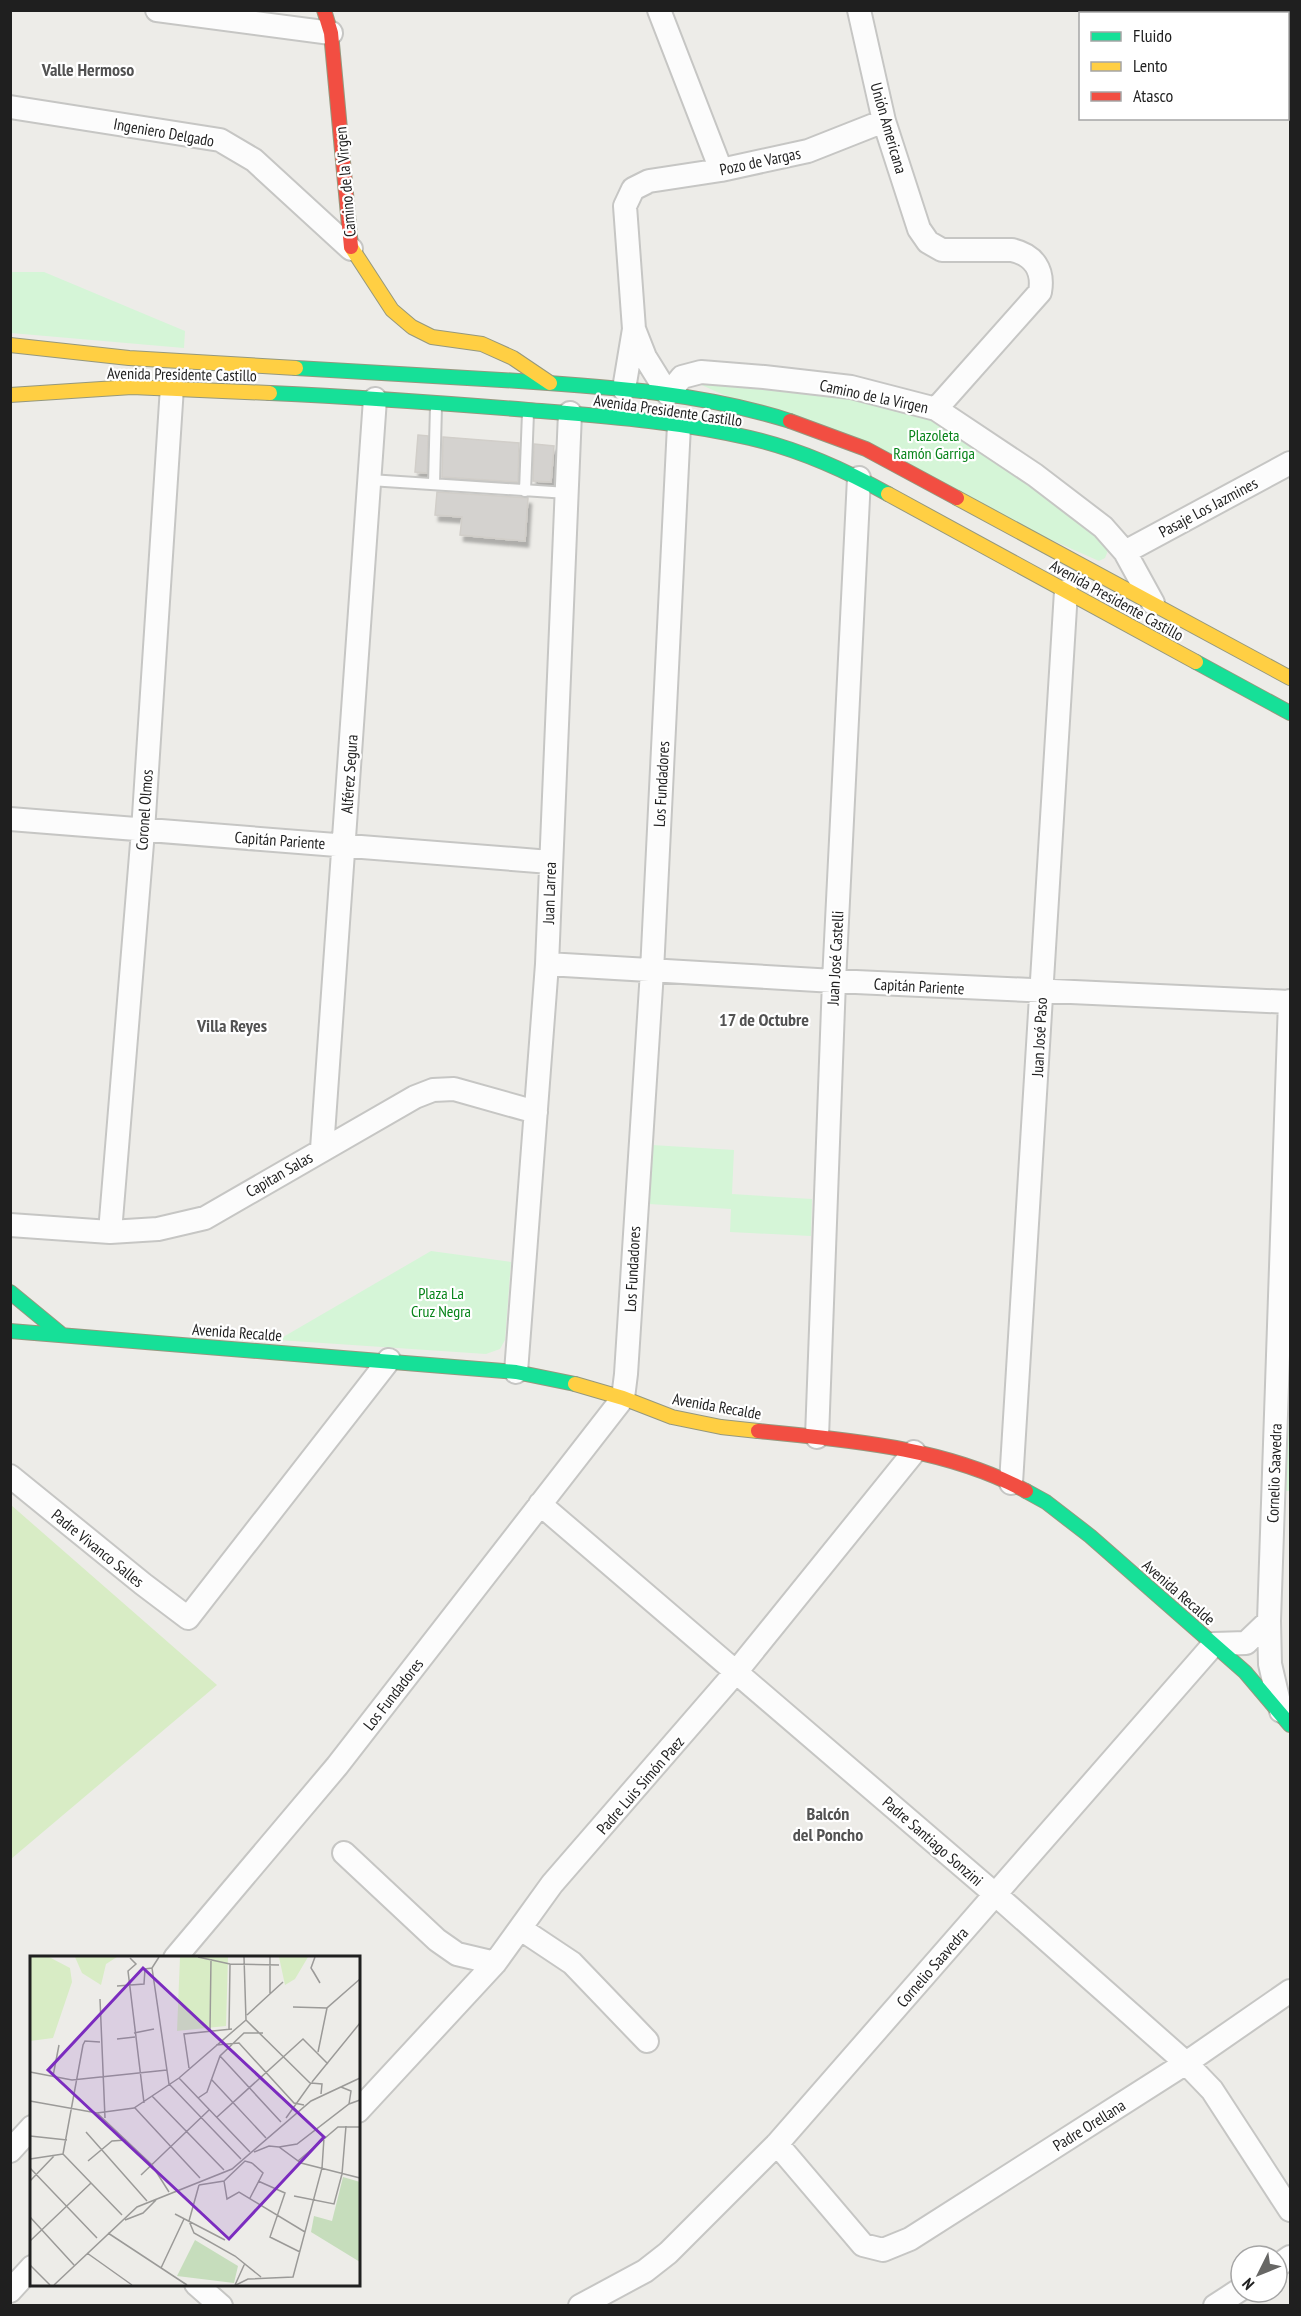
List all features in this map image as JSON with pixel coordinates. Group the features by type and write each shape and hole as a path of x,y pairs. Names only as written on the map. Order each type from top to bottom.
{"main road":[{"name":"Camino de la Virgen","path":"324,10 331,33 351,249 392,310 412,327 432,337 482,344 513,358 549,383"},
{"name":"Avenida Presidente Castillo","path":"10,345 92,356 372,371 624,389 669,394 766,414 808,425 866,449 1290,678"},
{"name":"Avenida Presidente Castillo","path":"10,395 132,387 172,387 436,402 679,425 750,438 799,453 859,478 1290,713"},
{"path":"10,1292 61,1334"},
{"name":"Avenida Recalde","path":"10,1331 516,1372 569,1382 623,1398 672,1417 711,1425 817,1437 914,1452 972,1467 1011,1483 1046,1502 1090,1536 1245,1672 1286,1718"}],"street":[{"path":"157,10 331,33"},
{"path":"659,10 721,170"},
{"name":"Unión Americana","path":"859,10 884,121 919,229 928,242 942,250 1021,252 1036,264 1041,273 1040,292 936,409"},
{"name":"Ingeniero Delgado","path":"10,106 219,140 254,160 351,249"},
{"name":"Pozo de Vargas","path":"634,329 625,206 633,189 649,181 721,170 808,151 884,121"},
{"path":"624,389 634,329"},
{"path":"634,329 645,357 669,394"},
{"name":"Camino de la Virgen","path":"669,394 682,376 701,372 851,387 936,409 1035,475 1103,527 1125,552 1153,604"},
{"name":"Coronel Olmos","path":"110,1232 143,831 172,387"},
{"name":"Alférez Segura","path":"322,1149 375,399"},
{"name":"Juan Larrea","path":"516,1372 547,964 570,413"},
{"name":"Los Fundadores","path":"178,1956 337,1766 623,1398 652,971 679,425"},
{"name":"Pasaje Los Jazmines","path":"1125,552 1290,463"},
{"name":"Juan José Castelli","path":"817,1437 834,981 859,478"},
{"name":"Juan José Paso","path":"1011,1483 1066,591"},
{"name":"Capitán Pariente","path":"10,819 550,862"},
{"name":"Capitán Pariente","path":"547,964 1041,992 1290,1002"},
{"name":"Cornelio Saavedra","path":"1286,1718 1270,1664 1269,1621 1285,1340 1290,1002"},
{"name":"Capitan Salas","path":"10,1225 110,1232 158,1229 204,1218 415,1097 433,1090 454,1089 537,1112"},
{"name":"Padre Vivanco Salles","path":"10,1476 188,1618 389,1360"},
{"name":"Padre Luis Simón Paez","path":"360,2109 495,1964 552,1884 736,1672 914,1452"},
{"name":"Padre Santiago Sonzini","path":"540,1504 996,1895 1186,2063 1212,2090 1290,2210"},
{"path":"1214,1644 1246,1642 1269,1621"},
{"name":"Cornelio Saavedra","path":"580,2306 645,2271 668,2253 777,2144 1214,1644"},
{"path":"344,1853 436,1940 457,1954 495,1964"},
{"path":"521,1929 572,1963 647,2041"},
{"name":"Padre Orellana","path":"777,2144 863,2245 883,2250 910,2239 1186,2063 1290,1991"},
{"path":"10,2151 30,2129"},
{"path":"10,2291 30,2269"},
{"path":"1215,2306 1229,2297"}],"lane":[{"path":"434,484 436,402"},
{"path":"525,490 528,410"},
{"path":"370,480 567,494"}],"green space":[{"path":"11,272 44,272 185,331 184,348 11,333"},
{"name":"Plazoleta Ramón Garriga","path":"697,383 765,384 852,397 912,411 943,423 1102,536 1109,548 1105,558 1099,561"},
{"path":"652,1145 734,1150 732,1194 812,1199 811,1236 730,1232 731,1209 649,1204"},
{"name":"Plaza La Cruz Negra","path":"431,1251 511,1262 505,1340 500,1349 486,1354 278,1340"},
{"path":"1290,1372 1290,1491 1286,1491"},
{"path":"11,1505 217,1685 11,1859"}],"building":[{"path":"418,435 428,436 427,473 415,472"},
{"path":"443,437 519,443 518,482 442,477"},
{"path":"534,444 554,446 551,482 533,481"},
{"path":"437,492 528,498 525,541 460,535 462,517 435,515"}],"traffic: fast":[{"path":"296,368 622,389 723,404 790,421"},
{"path":"270,393 556,412 695,427 786,448 838,469 888,494"},
{"path":"1196,662 1290,713"},
{"path":"10,1292 61,1334"},
{"path":"10,1331 516,1372 575,1384"},
{"path":"1026,1491 1046,1502 1090,1536 1245,1672 1290,1725"}],"traffic: slow":[{"path":"351,247 392,310 412,327 432,337 482,344 513,358 550,383"},
{"path":"10,345 129,358 296,368"},
{"path":"10,395 132,387 270,393"},
{"path":"888,494 1196,662"},
{"path":"957,498 1290,678"},
{"path":"575,1384 623,1398 672,1417 721,1427 758,1431"}],"traffic: jam":[{"path":"324,10 331,33 351,247"},
{"path":"790,421 866,449 957,498"},
{"path":"758,1431 861,1442 929,1455 963,1464 1026,1491"}],"district":[{"name":"Valle Hermoso","path":"88,70"},
{"name":"17 de Octubre","path":"764,1020"},
{"name":"Villa Reyes","path":"232,1026"},
{"name":"Balcón del Poncho","path":"828,1824"}]}
